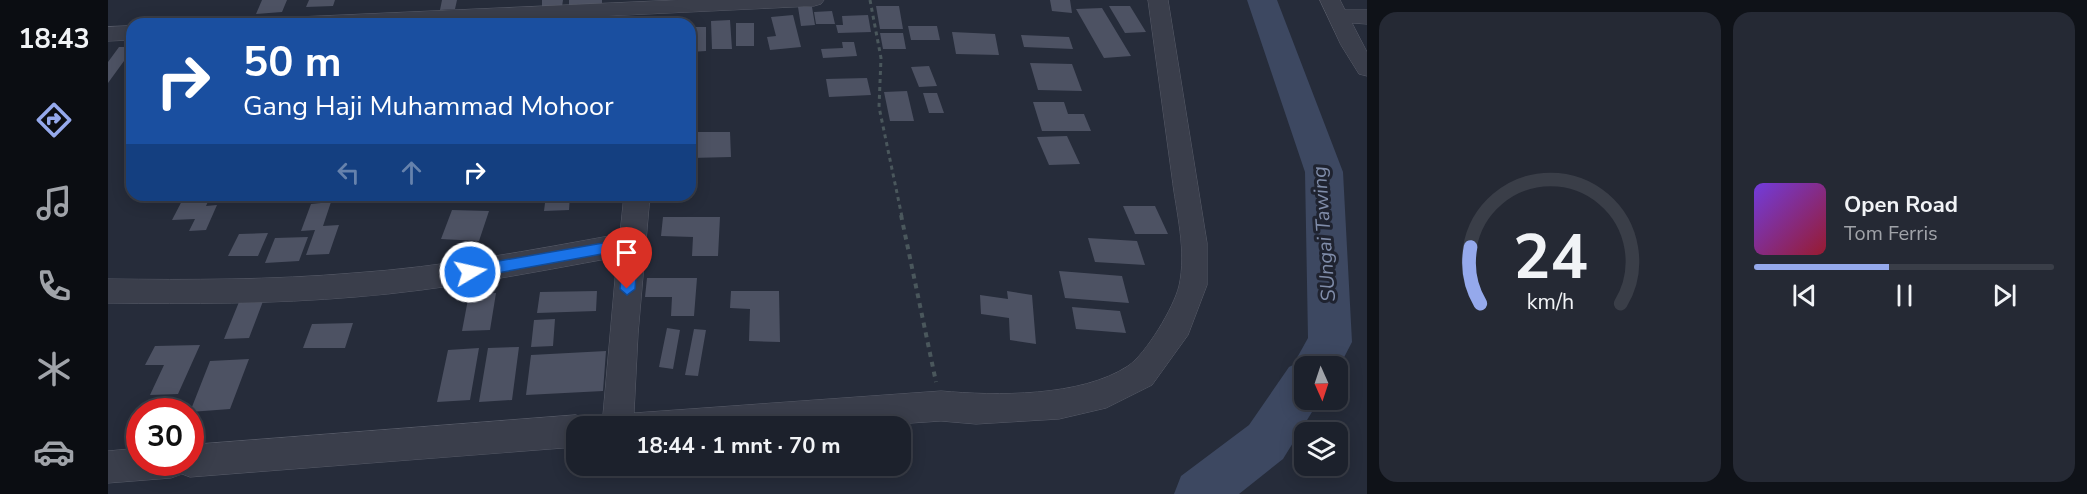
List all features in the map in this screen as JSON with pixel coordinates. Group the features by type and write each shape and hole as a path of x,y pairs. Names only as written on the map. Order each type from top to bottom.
{"street":[{"path":"453,18 659,10 814,0"},
{"path":"790,416 941,406 976,409 1059,404 1106,393 1141,375 1178,326 1193,285 1194,243 1158,0"},
{"path":"1334,8 1367,17"},
{"path":"1334,8 1367,69"},
{"path":"108,34 126,33"},
{"path":"619,416 623,334 636,201"},
{"path":"108,291 268,289 387,283 488,269 632,243"},
{"path":"204,459 566,432"},
{"path":"108,467 126,466"}],"path":[{"path":"870,0 880,58 879,107 941,406"}],"building":[{"path":"262,0 287,0 282,12 256,14"},
{"path":"309,0 335,0 333,6 306,7"},
{"path":"442,0 457,0 455,9 440,10"},
{"path":"542,0 563,0 562,7 542,9"},
{"path":"569,0 602,0 602,4 569,7"},
{"path":"1050,0 1070,0 1072,13 1052,11"},
{"path":"876,6 899,6 903,29 880,29"},
{"path":"1109,6 1130,6 1146,32 1125,33"},
{"path":"798,7 812,7 815,25 801,26"},
{"path":"1102,8 1131,56 1104,58 1076,9"},
{"path":"832,11 835,24 816,24 814,12"},
{"path":"793,15 801,47 770,50 767,37 776,36 771,17"},
{"path":"868,15 871,32 838,33 836,25 843,25 842,16"},
{"path":"730,20 732,49 712,49 711,21"},
{"path":"736,23 754,23 754,46 736,46"},
{"path":"908,26 937,26 940,40 911,40"},
{"path":"696,27 706,27 706,51 696,52"},
{"path":"952,32 995,34 999,55 956,54"},
{"path":"880,33 903,33 906,49 883,49"},
{"path":"1021,35 1069,37 1073,49 1024,47"},
{"path":"842,42 854,42 857,56 823,58 821,49 843,48"},
{"path":"119,47 126,47 126,58 108,83 108,62"},
{"path":"1030,63 1072,64 1082,91 1038,90"},
{"path":"929,66 937,86 919,87 911,67"},
{"path":"867,78 871,95 829,97 826,79"},
{"path":"907,91 914,121 890,121 884,92"},
{"path":"923,93 937,93 944,113 929,113"},
{"path":"1033,102 1064,102 1068,114 1084,114 1091,131 1042,131"},
{"path":"696,132 730,132 731,157 696,158"},
{"path":"1067,136 1080,164 1049,165 1037,137"},
{"path":"182,201 208,201 206,206 217,205 206,230 189,231 195,219 172,220"},
{"path":"545,201 570,201 569,210 544,211"},
{"path":"331,202 323,226 339,225 329,254 306,255 315,230 301,231 311,204"},
{"path":"1123,206 1155,206 1168,234 1135,234"},
{"path":"452,210 489,211 479,241 441,239"},
{"path":"663,217 720,217 718,256 692,256 693,237 661,236"},
{"path":"268,233 258,256 228,256 239,234"},
{"path":"308,237 299,261 265,263 275,238"},
{"path":"1088,238 1137,241 1145,265 1095,262"},
{"path":"1059,271 1122,276 1129,303 1065,298"},
{"path":"647,278 697,278 694,316 671,316 672,297 645,297"},
{"path":"597,291 596,311 537,313 540,292"},
{"path":"731,291 779,291 780,342 749,341 750,309 730,308"},
{"path":"1007,291 1032,295 1036,344 1010,340 1009,318 981,314 980,295 1008,299"},
{"path":"496,293 490,330 462,331 469,294"},
{"path":"265,296 249,338 224,339 241,297"},
{"path":"1072,307 1120,311 1126,333 1076,329"},
{"path":"555,319 553,346 531,347 534,320"},
{"path":"353,323 345,348 303,348 312,324"},
{"path":"667,328 680,330 673,369 659,367"},
{"path":"694,329 706,330 698,376 685,375"},
{"path":"200,345 178,394 150,395 164,365 145,365 155,346"},
{"path":"519,347 512,400 479,402 488,348"},
{"path":"479,348 470,400 437,402 448,350"},
{"path":"606,351 603,391 526,395 531,355"},
{"path":"249,359 230,409 204,411 204,398 195,398 210,361"}],"waterway":[{"name":"SUngai Tawing","path":"1262,0 1324,172 1330,342 1321,356"},
{"name":"SUngai Tawing","path":"1199,494 1266,442 1294,399"}],"route":[{"path":"470,272 632,243 627,289"}]}
